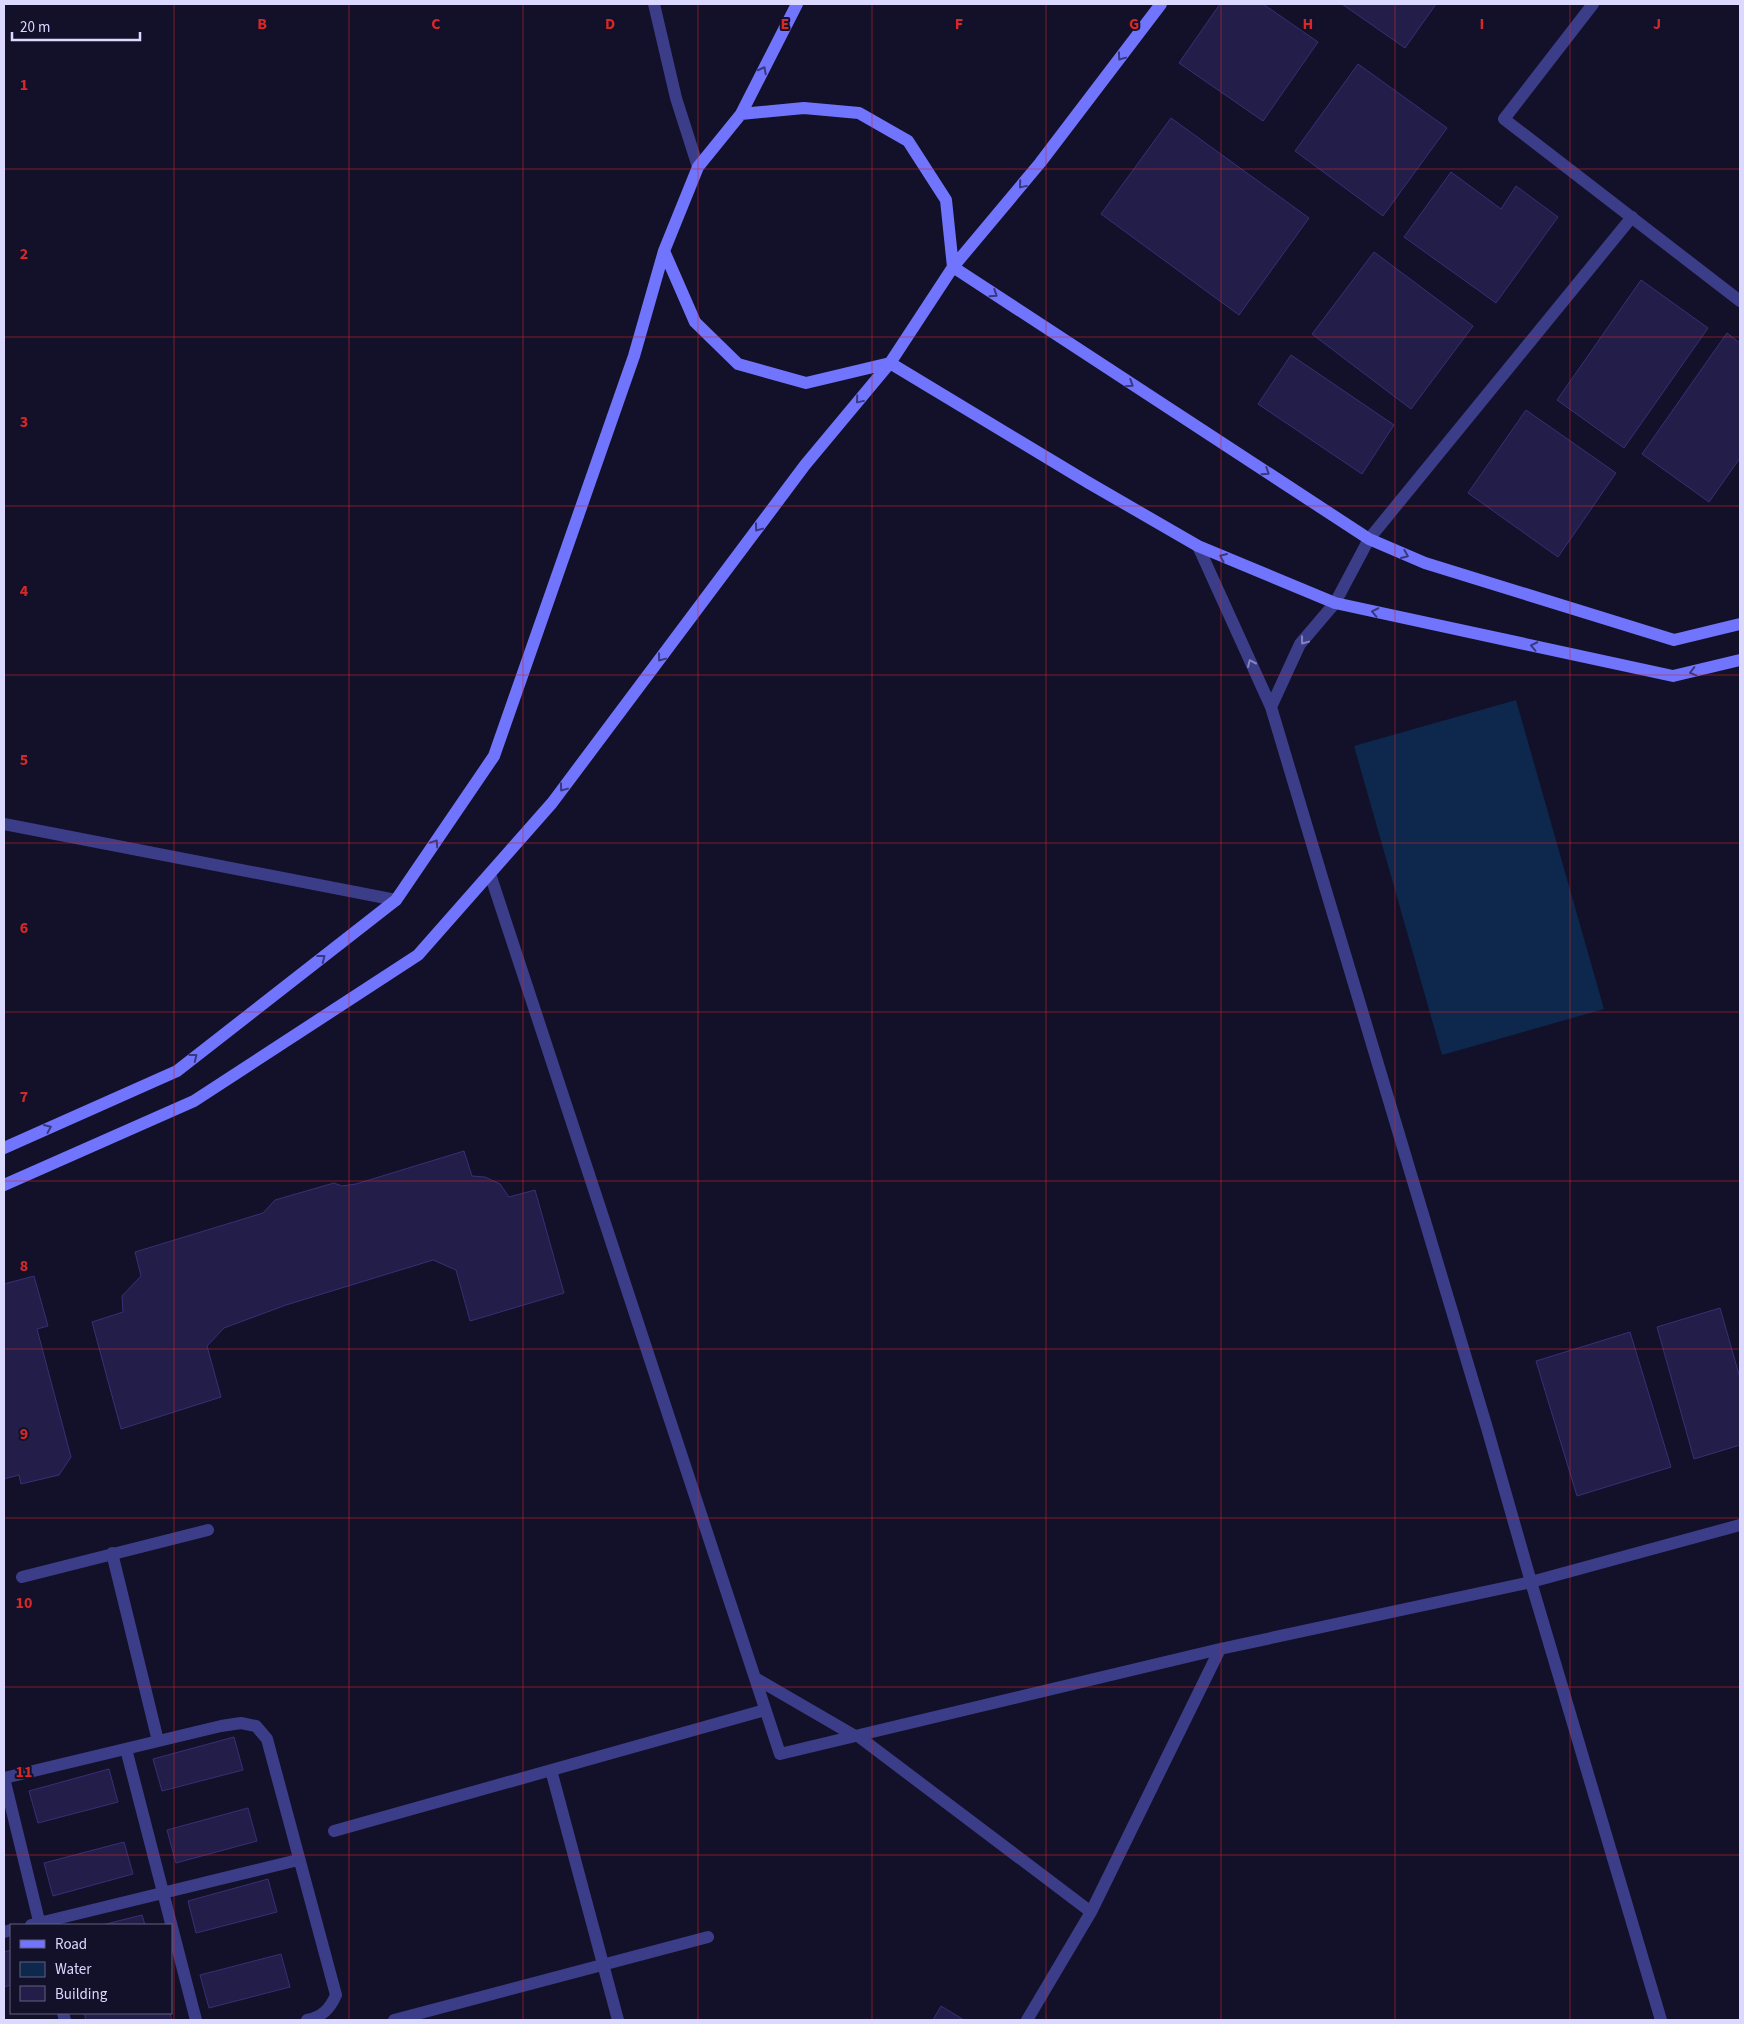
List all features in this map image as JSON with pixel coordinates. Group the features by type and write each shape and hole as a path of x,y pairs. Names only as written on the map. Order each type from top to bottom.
{"main road":[{"path":"4,1148 177,1071 396,900 494,756 634,356 664,251 698,167 741,114 797,4"},
{"path":"4,1185 194,1101 418,955 552,803 805,465 890,363 953,267 1040,163 1161,4"},
{"path":"741,114 804,108 859,113 908,141 946,200 953,267"},
{"path":"664,251 695,322 738,364 806,383 890,363 1089,483 1198,546 1335,603 1673,676 1740,660"},
{"path":"953,267 1369,539 1425,563 1674,640 1740,624"}],"street":[{"path":"654,4 676,98 698,167"},
{"path":"1593,4 1504,119 1740,301"},
{"path":"1271,707 1300,644 1335,603 1369,539 1632,218"},
{"path":"1198,546 1271,707 1487,1428 1530,1582 1660,2020"},
{"path":"4,824 396,900"},
{"path":"490,874 780,1754 1220,1650 1530,1582 1740,1525"},
{"path":"22,1577 208,1530"},
{"path":"112,1553 158,1741"},
{"path":"1027,2020 1091,1912 1220,1650"},
{"path":"754,1678 858,1736 1091,1912"},
{"path":"334,1831 765,1710"},
{"path":"37,1924 4,1778 221,1726 241,1723 256,1726 267,1739 298,1860 336,1995 329,2009 314,2019 307,2020"},
{"path":"126,1749 196,2020"},
{"path":"551,1770 618,2020"},
{"path":"41,1924 298,1860"},
{"path":"394,2020 708,1938"}],"water":[{"path":"1516,700 1604,1009 1442,1055 1354,746"}],"building":[{"path":"1220,4 1263,4 1318,42 1263,121 1179,63"},
{"path":"1342,4 1436,4 1405,48"},
{"path":"1358,64 1447,128 1383,216 1295,151"},
{"path":"1171,118 1309,218 1239,315 1101,214"},
{"path":"1451,172 1501,209 1516,186 1558,217 1496,303 1404,237"},
{"path":"1374,252 1473,326 1411,409 1312,334"},
{"path":"1641,280 1708,328 1624,448 1557,400"},
{"path":"1727,333 1740,343 1740,458 1709,502 1642,454"},
{"path":"1291,355 1394,425 1362,474 1258,404"},
{"path":"1526,410 1616,473 1558,557 1468,493"},
{"path":"464,1151 472,1176 485,1177 500,1184 509,1197 535,1190 564,1293 470,1321 456,1270 433,1260 286,1305 224,1328 207,1346 221,1397 121,1429 92,1322 123,1312 122,1296 141,1276 135,1252 263,1213 275,1200 334,1183 342,1186 356,1184"},
{"path":"34,1276 48,1326 37,1329 71,1457 59,1475 21,1484 19,1475 4,1479 4,1284"},
{"path":"1720,1308 1740,1378 1740,1445 1694,1459 1657,1327"},
{"path":"1630,1332 1671,1467 1577,1496 1536,1361"},
{"path":"234,1737 243,1770 162,1791 153,1759"},
{"path":"109,1769 118,1802 38,1823 29,1791"},
{"path":"248,1808 257,1841 176,1863 167,1830"},
{"path":"124,1842 133,1874 53,1896 44,1863"},
{"path":"268,1879 277,1912 196,1933 188,1901"},
{"path":"142,1915 145,1924 106,1924"},
{"path":"10,1950 10,1985 4,1987 4,1952"},
{"path":"281,1954 290,1987 209,2008 200,1975"},
{"path":"941,2006 964,2020 933,2020"},
{"path":"84,2014 170,2014 172,2020 86,2020"}]}
